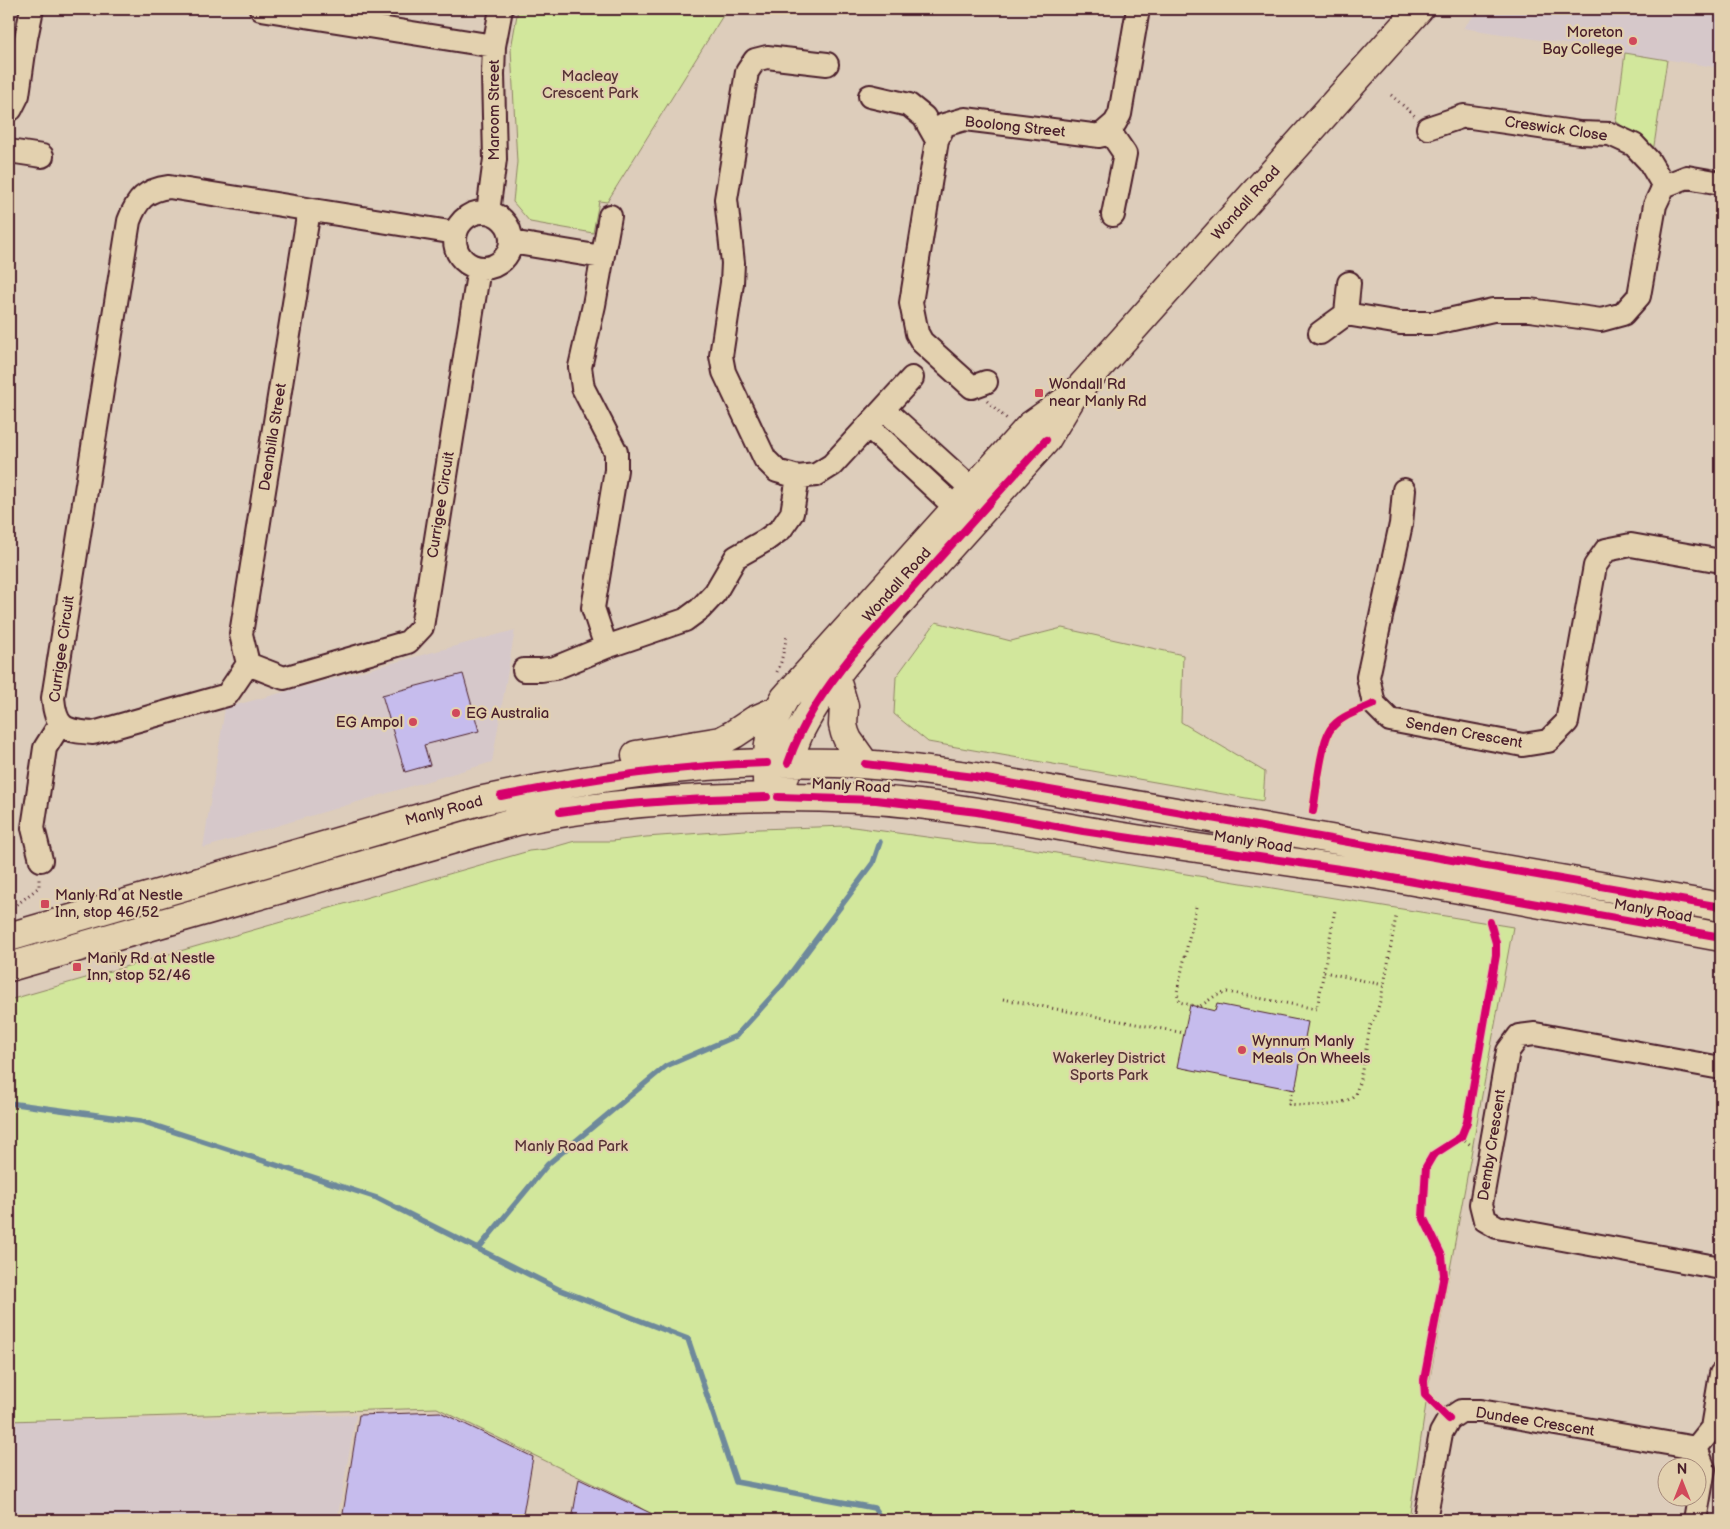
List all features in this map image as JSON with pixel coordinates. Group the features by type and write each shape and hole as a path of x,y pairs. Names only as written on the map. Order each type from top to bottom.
{"main road":[{"name":"Wondall Road","path":"778,763 796,740 805,722 853,654 1046,440 1072,397 1419,9"},
{"name":"Wondall Road","path":"773,797 778,763 770,737 778,710 794,687 1030,426 1072,397"},
{"path":"836,676 844,706 843,725 845,734 865,764"},
{"path":"501,796 520,780 542,771 721,741 755,720 778,710"},
{"name":"Manly Road","path":"9,937 293,854 501,796 598,778 660,770 778,763 865,764 985,778 1721,907"},
{"name":"Manly Road","path":"9,968 517,821 612,804 773,797 876,800 977,812 1083,831 1372,874 1721,937"}],"street":[{"path":"10,112 18,95 32,9"},
{"path":"261,9 494,46"},
{"name":"Maroom Street","path":"488,212 495,159 494,46 501,9"},
{"path":"1114,215 1131,155 1108,129 1115,123 1120,114 1138,9"},
{"path":"827,64 768,57 755,60 747,72 726,199 733,263 732,284 721,356 724,372 765,459 777,471 798,477 816,475 832,465 912,378"},
{"path":"870,96 909,105 924,118 937,140 911,303 917,332 922,342 979,385"},
{"name":"Creswick Close","path":"1428,128 1464,116 1580,132 1610,134 1634,146 1649,161 1664,186"},
{"name":"Boolong Street","path":"937,140 944,125 965,119 1100,136 1108,129"},
{"path":"9,151 42,156"},
{"path":"1346,314 1400,323 1435,323 1493,310 1530,310 1601,320 1623,314 1639,296 1655,205 1664,186 1687,177 1721,183"},
{"name":"Currigee Circuit","path":"456,233 170,187 156,189 142,197 134,208 129,221 53,698 54,714 60,724 76,732 93,734 227,695 248,664 284,678 408,642 422,627 479,268"},
{"name":"Deanbilla Street","path":"248,664 241,634 309,210"},
{"path":"478,212 488,212 503,220 509,229 512,242 509,251 501,262 492,267 479,268 470,264 458,254 455,245 456,233 460,224 468,216 478,212"},
{"path":"606,647 593,608 616,470 616,452 584,388 580,367 610,216"},
{"path":"512,242 602,257"},
{"path":"1320,334 1346,314 1349,283"},
{"path":"884,409 964,498"},
{"path":"868,426 964,498"},
{"path":"524,670 555,668 606,647 685,620 700,609 715,593 736,557 781,529 792,513 798,477"},
{"name":"Senden Crescent","path":"1404,490 1401,524 1368,676 1374,704 1390,720 1523,746 1548,741 1567,722 1595,566 1606,550 1631,545 1721,561"},
{"path":"40,860 33,828 45,748 60,724"},
{"name":"Demby Crescent","path":"1721,1068 1535,1034 1519,1036 1508,1051 1481,1204 1484,1220 1497,1227 1721,1268"},
{"path":"1695,1520 1704,1469 1696,1448 1712,1428 1721,1374"},
{"name":"Dundee Crescent","path":"1425,1520 1441,1433 1449,1419 1461,1411 1480,1412 1696,1448"}],"path":[{"path":"1391,95 1428,128"},
{"path":"979,385 1010,421"},
{"path":"773,679 781,662 787,636"},
{"path":"9,911 39,887 40,860"},
{"path":"1196,907 1177,992 1179,1002 1199,1007 1215,996 1227,992 1317,1009 1335,910"},
{"path":"1292,1090 1290,1104 1306,1106 1345,1103 1356,1093 1370,1026 1375,1020 1383,985 1396,917"},
{"path":"1324,972 1383,985"},
{"path":"1003,999 1184,1033"},
{"path":"1454,1143 1461,1137 1464,1130"}],"shaded area":[{"name":"Moreton Bay College","path":"1480,9 1721,9 1721,68 1463,28"},
{"path":"515,630 492,762 203,848 225,708"},
{"path":"356,1415 337,1520 9,1520 9,1421"}],"green space":[{"name":"Macleay Crescent Park","path":"518,9 727,9 607,202 599,201 593,233 530,222 513,202 517,162 511,49"},
{"path":"1625,53 1667,60 1653,152 1616,121"},
{"path":"936,622 1011,641 1062,628 1183,655 1181,722 1265,772 1263,801 928,742 894,714 896,677"},
{"name":"Manly Road Park","path":"846,826 978,844 1007,845 1513,927 1429,1383 1409,1520 659,1520 636,1505 437,1408 9,1421 9,1000 529,851 547,849 575,841 612,841 759,829"}],"building":[{"path":"463,674 479,731 424,745 430,765 405,772 382,695"},
{"name":"Wynnum Manly Meals On Wheels","path":"1217,1004 1308,1022 1295,1090 1177,1067 1190,1005 1215,1011"},
{"path":"440,1412 533,1457 522,1520 342,1520 359,1415"},
{"path":"579,1479 602,1490 665,1520 572,1520"}],"waterway":[{"path":"478,1249 548,1164 666,1066 736,1036 782,985 873,863 880,842"},
{"path":"9,1103 141,1121 377,1198 558,1289 688,1339 736,1482 874,1508 882,1520"}],"cycle path":[{"path":"788,763 808,719 833,680 853,654 1046,440"},
{"path":"1313,811 1321,757 1330,730 1344,717 1374,704"},
{"path":"501,796 633,774 733,764 767,763"},
{"path":"865,764 975,777 1721,907"},
{"path":"560,812 663,802 767,797"},
{"path":"778,797 876,800 977,812 1083,831 1353,871 1721,937"},
{"path":"1449,1419 1425,1395 1424,1380 1444,1275 1442,1256 1423,1217 1426,1167 1433,1155 1461,1137 1467,1122 1496,955 1496,943 1490,922"}],"place":[{"name":"Moreton Bay College","path":"1633,41"},
{"name":"Wondall Rd near Manly Rd","path":"1039,393"},
{"name":"EG Australia","path":"456,713"},
{"name":"EG Ampol","path":"413,722"},
{"name":"Manly Rd at Nestle Inn, stop 46/52","path":"45,904"},
{"name":"Manly Rd at Nestle Inn, stop 52/46","path":"77,967"},
{"name":"Wynnum Manly Meals On Wheels","path":"1242,1050"}],"park label":[{"name":"Wakerley District Sports Park","path":"1109,1066"}]}
